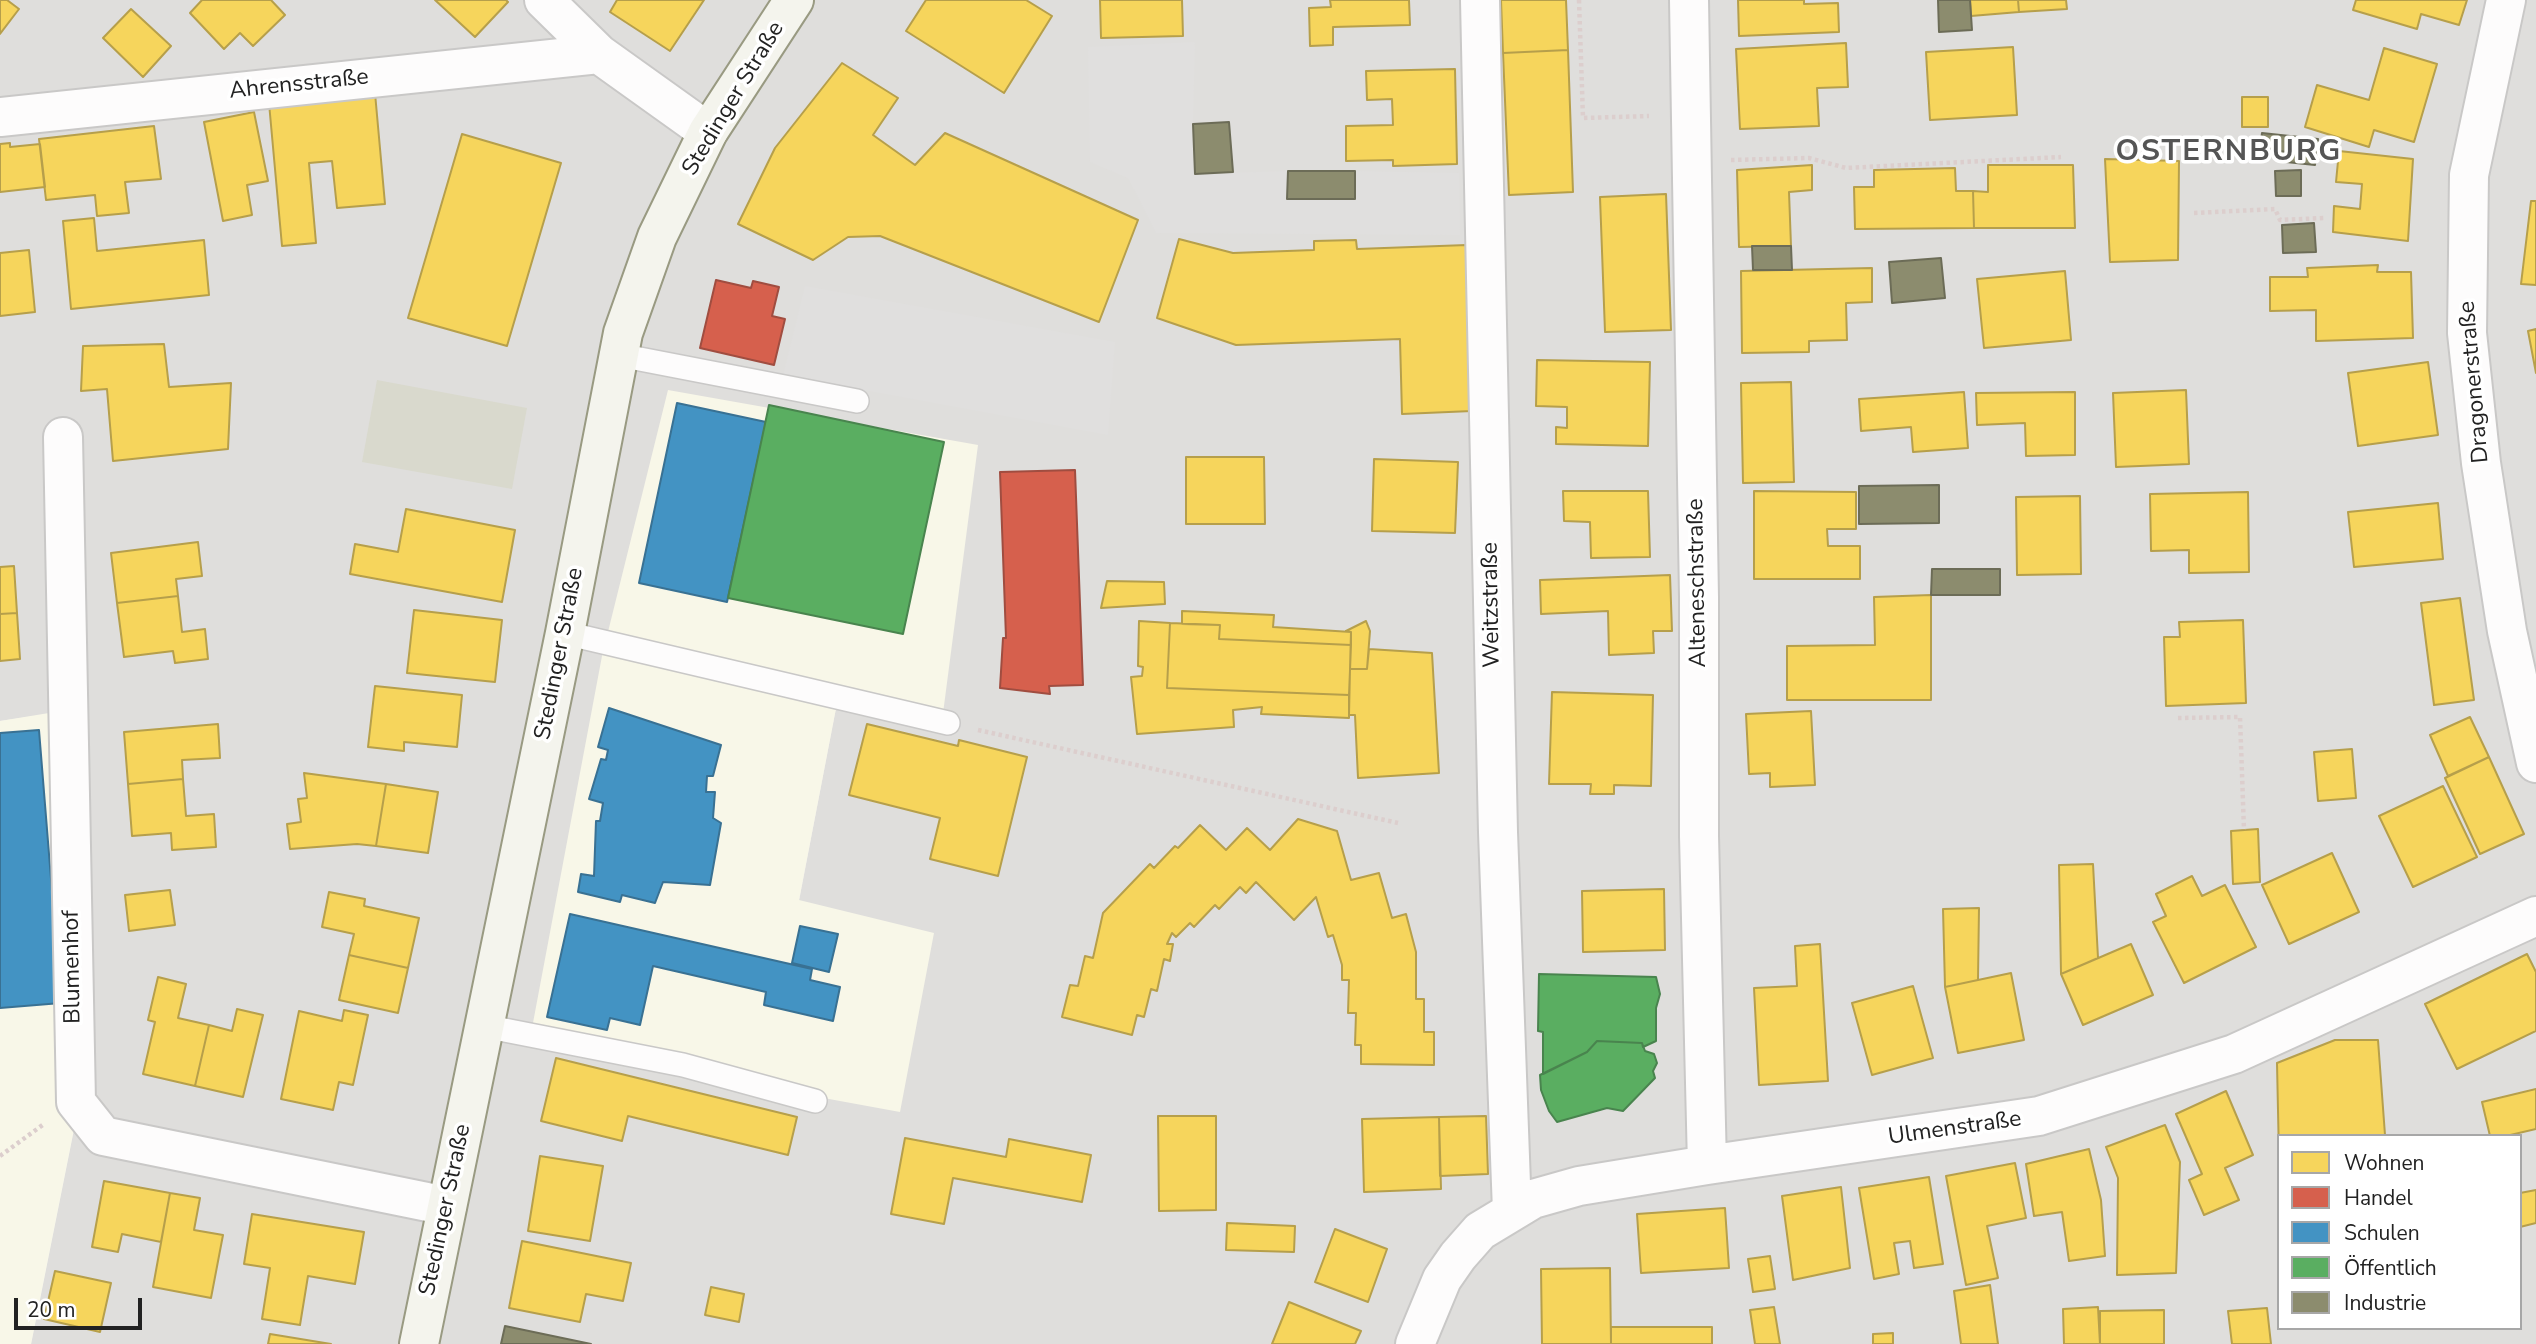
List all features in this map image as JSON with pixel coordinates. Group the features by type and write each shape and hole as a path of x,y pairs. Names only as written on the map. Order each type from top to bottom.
{"main road":[{"name":"Stedinger Straße","path":"419,1344 565,633 623,333 657,237 708,132 794,0"}],"street":[{"path":"544,0 599,54 708,132"},
{"name":"Weitzstraße","path":"1480,0 1498,832 1512,1210"},
{"name":"Alteneschstraße","path":"1689,0 1699,597 1699,836 1707,1165"},
{"name":"Dragonerstraße","path":"2506,0 2469,175 2466,333 2481,463 2521,629 2536,763"},
{"name":"Ahrensstraße","path":"0,117 599,54"},
{"name":"Blumenhof","path":"63,437 76,1101"},
{"name":"Ulmenstraße","path":"1415,1344 1442,1279 1458,1256 1480,1231 1533,1199 1579,1186 1707,1165 2039,1116 2234,1054 2536,916"},
{"path":"76,1101 103,1136 447,1206"}],"lane":[{"path":"619,355 857,401"},
{"path":"565,633 948,723"},
{"path":"484,1026 683,1065 815,1101"}],"path":[{"path":"1579,0 1583,118 1691,115"},
{"path":"1692,162 1810,158 1846,167 2061,157"},
{"path":"2194,213 2275,209 2280,220 2324,218"},
{"path":"2178,718 2240,717 2245,830"},
{"path":"948,723 1398,823"},
{"path":"0,1156 76,1101"}],"shaded area":[{"path":"0,0 2536,0 2536,1344 31,1344 74,1129 48,714 0,721","holes":["668,390 839,692 799,901"]},
{"path":"1195,42 1193,124 1196,174 1288,171 1288,199 1354,199 1355,171 1459,173 1460,235 1156,233 1128,178 1090,162 1088,47"},
{"path":"805,286 1115,342 1108,435 783,375"},
{"path":"377,380 527,408 512,489 362,462"},
{"path":"668,390 978,445 942,721 839,693 799,900 934,933 900,1112 529,1044 602,656"},
{"path":"49,713 74,1129 31,1344 0,1344 0,721"}],"building: Wohnen":[{"path":"0,0 7,0 19,9 0,34"},
{"path":"202,0 271,0 285,15 253,46 240,33 224,49 190,13"},
{"path":"435,0 506,0 508,2 475,37"},
{"path":"617,0 704,0 670,51 610,12"},
{"path":"926,0 1026,0 1052,16 1004,93 906,31"},
{"path":"1100,0 1182,0 1183,36 1101,38"},
{"path":"1330,0 1409,0 1410,25 1333,27 1333,45 1310,46 1309,8 1331,7"},
{"path":"1501,0 1566,0 1568,50 1503,53"},
{"path":"1738,0 1838,3 1839,32 1739,36"},
{"path":"1970,0 2018,0 2019,12 1971,16"},
{"path":"2018,0 2066,0 2067,9 2019,12"},
{"path":"2356,0 2467,0 2459,25 2421,14 2417,29 2353,10"},
{"path":"131,9 171,46 143,77 103,38"},
{"path":"1846,43 1848,87 1817,88 1819,126 1740,129 1736,49"},
{"path":"2013,47 2017,115 1930,120 1926,52"},
{"path":"2384,48 2437,64 2414,142 2374,130 2369,147 2305,127 2317,85 2369,100"},
{"path":"1568,50 1573,192 1509,195 1503,53"},
{"path":"842,63 898,98 873,135 915,165 945,133 1138,220 1099,322 880,236 848,237 813,260 738,224 775,148"},
{"path":"1455,69 1457,164 1393,166 1393,160 1346,161 1346,126 1393,125 1392,99 1367,100 1366,71"},
{"path":"375,93 385,204 337,208 332,161 309,163 316,243 282,246 269,103"},
{"path":"2242,97 2268,97 2268,127 2242,127"},
{"path":"254,112 268,181 247,185 252,215 223,221 204,122"},
{"path":"154,126 161,179 125,182 129,213 97,216 95,195 46,200 39,139"},
{"path":"462,134 561,163 507,346 408,318"},
{"path":"10,143 10,147 40,144 45,187 0,192 0,144"},
{"path":"2339,151 2413,159 2408,241 2333,232 2334,206 2360,209 2362,184 2336,182"},
{"path":"2105,159 2179,161 2178,260 2110,262"},
{"path":"1812,165 1812,190 1789,192 1791,246 1739,247 1737,170"},
{"path":"1988,165 2073,165 2075,228 1974,228 1973,191 1988,192"},
{"path":"1955,168 1956,191 1973,191 1974,228 1855,229 1854,187 1874,187 1874,170"},
{"path":"1666,194 1671,330 1605,332 1600,197"},
{"path":"2531,201 2536,201 2536,285 2521,284"},
{"path":"94,218 97,251 204,240 209,295 71,309 63,221"},
{"path":"1179,239 1233,253 1314,250 1314,241 1356,240 1357,249 1467,245 1472,411 1402,414 1400,339 1236,345 1157,318"},
{"path":"29,250 35,312 0,316 0,253"},
{"path":"2378,265 2377,272 2411,272 2413,338 2316,341 2316,310 2270,311 2270,277 2308,277 2307,268"},
{"path":"1872,268 1872,302 1846,303 1847,340 1809,341 1809,352 1742,353 1741,271"},
{"path":"2065,271 2071,340 1984,348 1977,279"},
{"path":"2536,329 2536,373 2528,331"},
{"path":"164,344 169,387 231,383 228,449 113,461 107,389 81,391 83,346"},
{"path":"1537,360 1650,362 1648,446 1556,444 1556,427 1567,428 1567,407 1536,406"},
{"path":"2428,362 2438,435 2358,446 2348,373"},
{"path":"1791,382 1794,482 1743,483 1741,383"},
{"path":"2186,390 2189,464 2116,467 2113,393"},
{"path":"1964,392 1968,448 1913,452 1911,427 1861,431 1859,399"},
{"path":"2075,392 2075,455 2026,456 2025,423 1977,425 1976,393"},
{"path":"1186,457 1264,457 1265,524 1186,524"},
{"path":"1374,459 1458,462 1455,533 1372,531"},
{"path":"1563,491 1648,491 1650,557 1591,558 1590,522 1564,521"},
{"path":"1754,491 1856,492 1856,529 1827,529 1828,546 1860,546 1860,579 1754,579"},
{"path":"2248,492 2249,572 2189,573 2189,550 2151,551 2150,494"},
{"path":"2080,496 2081,574 2017,575 2016,497"},
{"path":"2438,503 2443,559 2354,567 2348,512"},
{"path":"406,509 515,530 502,602 350,574 355,544 398,552"},
{"path":"198,542 202,576 176,579 178,596 117,603 111,553"},
{"path":"14,566 17,613 0,614 0,567"},
{"path":"1670,575 1672,631 1653,631 1654,653 1609,655 1608,611 1541,614 1540,580"},
{"path":"1107,581 1164,582 1165,604 1101,608"},
{"path":"1931,595 1931,700 1787,700 1787,646 1875,645 1874,597"},
{"path":"178,596 182,632 205,629 208,659 175,663 173,651 124,657 117,603"},
{"path":"2460,598 2474,700 2434,705 2421,603"},
{"path":"414,610 502,620 495,682 407,673"},
{"path":"1182,611 1274,615 1273,627 1351,632 1351,645 1219,639 1220,625 1182,624"},
{"path":"17,613 20,659 0,661 0,614"},
{"path":"2243,620 2246,703 2166,706 2164,637 2180,637 2179,622"},
{"path":"1139,621 1170,623 1167,688 1349,695 1349,718 1261,714 1262,707 1233,710 1234,727 1137,734 1131,677 1142,676 1143,667 1138,666"},
{"path":"1366,621 1370,631 1367,669 1350,669 1351,632 1346,631"},
{"path":"1170,623 1220,625 1219,639 1351,645 1349,695 1167,688"},
{"path":"1369,649 1432,653 1439,773 1358,778 1355,715 1349,715 1350,669 1367,669"},
{"path":"375,686 462,695 457,747 404,742 404,751 368,747"},
{"path":"1552,692 1653,695 1651,786 1614,785 1614,794 1590,794 1591,784 1549,784"},
{"path":"1811,711 1815,785 1770,787 1770,773 1749,774 1746,714"},
{"path":"2470,717 2489,757 2448,776 2430,735"},
{"path":"218,724 220,758 182,760 183,779 128,784 124,732"},
{"path":"867,724 958,746 959,740 1027,757 998,876 930,859 940,818 849,795"},
{"path":"2352,749 2356,798 2318,801 2314,752"},
{"path":"2489,757 2524,834 2480,854 2445,778"},
{"path":"304,773 386,784 376,846 357,844 290,849 287,824 301,822 298,799 307,798"},
{"path":"183,779 186,816 214,814 216,847 172,850 171,833 132,836 128,784"},
{"path":"386,784 438,792 428,853 376,846"},
{"path":"2443,786 2477,857 2413,887 2379,816"},
{"path":"1298,819 1337,831 1351,880 1379,873 1392,918 1406,914 1416,952 1416,999 1424,999 1424,1032 1434,1032 1434,1065 1361,1064 1361,1045 1355,1045 1356,1013 1348,1013 1349,980 1342,980 1342,965 1333,935 1328,937 1316,897 1294,920 1256,882 1246,893 1240,887 1219,909 1215,905 1194,927 1190,923 1176,937 1172,933 1167,944 1173,944 1170,961 1164,959 1157,991 1151,989 1144,1017 1137,1015 1132,1035 1062,1017 1070,985 1078,986 1085,956 1093,958 1103,913 1150,864 1154,868 1200,825 1226,850 1247,828 1270,850"},
{"path":"2258,829 2260,882 2233,884 2231,831"},
{"path":"2332,853 2359,912 2289,944 2262,885"},
{"path":"2093,864 2098,958 2061,974 2059,865"},
{"path":"2192,876 2202,896 2225,885 2256,947 2184,983 2153,922 2166,916 2156,894"},
{"path":"1664,889 1665,950 1583,952 1582,891"},
{"path":"170,890 175,925 129,931 125,895"},
{"path":"329,892 365,899 364,906 419,918 408,968 349,955 354,934 322,927"},
{"path":"1979,908 1978,980 1945,987 1943,909"},
{"path":"1820,944 1828,1081 1759,1085 1754,988 1797,986 1795,946"},
{"path":"2131,944 2153,995 2083,1025 2061,974"},
{"path":"2527,954 2536,972 2536,1031 2457,1069 2425,1004"},
{"path":"349,955 408,968 398,1013 339,1000"},
{"path":"2011,973 2024,1040 1958,1053 1945,987"},
{"path":"158,977 186,984 178,1018 209,1025 195,1086 143,1074 155,1022 148,1020"},
{"path":"1913,986 1933,1058 1872,1075 1852,1003"},
{"path":"237,1009 263,1015 243,1097 195,1086 209,1025 232,1031"},
{"path":"344,1010 368,1015 353,1085 339,1082 333,1110 281,1099 299,1011 342,1021"},
{"path":"2335,1040 2378,1040 2385,1134 2278,1134 2277,1063"},
{"path":"556,1058 797,1117 788,1155 628,1116 622,1141 541,1121"},
{"path":"2536,1089 2536,1129 2515,1134 2490,1134 2482,1102"},
{"path":"2226,1091 2253,1155 2225,1168 2239,1200 2204,1215 2189,1180 2202,1174 2176,1114"},
{"path":"1158,1116 1216,1116 1216,1210 1159,1211"},
{"path":"1486,1116 1488,1174 1440,1176 1439,1117"},
{"path":"1439,1117 1441,1189 1364,1192 1362,1119"},
{"path":"2165,1125 2180,1162 2176,1273 2117,1275 2118,1178 2106,1147"},
{"path":"905,1138 1006,1157 1009,1139 1091,1155 1082,1202 953,1178 944,1224 891,1214"},
{"path":"2089,1149 2101,1200 2105,1256 2069,1261 2062,1212 2034,1216 2026,1164"},
{"path":"540,1156 603,1166 590,1241 528,1231"},
{"path":"2015,1163 2026,1218 1987,1226 1998,1278 1966,1285 1946,1176"},
{"path":"1929,1177 1943,1264 1914,1268 1910,1241 1894,1243 1899,1274 1874,1279 1859,1188"},
{"path":"104,1181 170,1193 161,1242 122,1234 118,1252 92,1247"},
{"path":"1841,1187 1850,1268 1793,1280 1782,1196"},
{"path":"2536,1190 2536,1223 2522,1226 2522,1193"},
{"path":"170,1193 200,1198 194,1230 223,1235 211,1298 153,1287"},
{"path":"1725,1208 1729,1268 1641,1273 1637,1214"},
{"path":"252,1214 364,1232 355,1284 308,1276 300,1325 262,1319 270,1268 244,1264"},
{"path":"1227,1223 1295,1226 1294,1252 1226,1250"},
{"path":"1335,1229 1387,1249 1368,1302 1315,1282"},
{"path":"522,1241 631,1263 623,1301 586,1294 580,1322 509,1308"},
{"path":"1770,1256 1775,1289 1753,1292 1748,1259"},
{"path":"1610,1268 1611,1344 1542,1344 1541,1269"},
{"path":"55,1271 111,1283 100,1332 44,1319"},
{"path":"1990,1285 1998,1344 1961,1344 1954,1291"},
{"path":"711,1287 744,1294 739,1322 705,1315"},
{"path":"1289,1302 1361,1331 1355,1344 1272,1344"},
{"path":"1774,1307 1780,1344 1755,1344 1750,1310"},
{"path":"2098,1307 2100,1344 2064,1344 2063,1309"},
{"path":"2267,1308 2271,1344 2232,1344 2228,1311"},
{"path":"2164,1310 2164,1344 2100,1344 2100,1311"},
{"path":"1611,1327 1712,1327 1712,1344 1611,1344"},
{"path":"1893,1333 1893,1344 1873,1344 1873,1334"},
{"path":"270,1334 331,1344 268,1344"}],"building: Handel":[{"path":"716,280 751,288 753,281 779,287 772,316 785,319 774,365 700,348"},
{"path":"1075,470 1083,685 1049,686 1050,694 1000,688 1003,638 1006,638 1000,472"}],"building: Schulen":[{"path":"677,403 766,422 727,602 639,583"},
{"path":"609,708 721,745 713,776 707,776 706,792 715,792 713,818 721,823 710,885 663,882 655,903 622,895 620,902 578,892 581,874 594,876 596,821 600,821 603,803 589,799 601,759 606,760 608,750 598,747"},
{"path":"39,730 61,1003 0,1008 0,733"},
{"path":"570,914 812,969 810,980 840,987 833,1021 764,1005 766,992 653,966 640,1025 610,1018 607,1030 547,1017"},
{"path":"800,926 838,934 829,972 792,963"}],"building: Öffentlich":[{"path":"769,405 944,442 903,634 728,598"},
{"path":"1539,974 1656,977 1660,994 1656,1008 1656,1041 1643,1047 1642,1043 1597,1041 1587,1052 1543,1074 1543,1032 1538,1031"},
{"path":"1597,1041 1642,1043 1645,1051 1654,1054 1657,1063 1653,1071 1655,1078 1623,1111 1607,1108 1557,1122 1549,1111 1541,1090 1540,1075 1587,1052"}],"building: Industrie":[{"path":"1938,0 1970,0 1972,30 1939,32"},
{"path":"1229,122 1233,172 1195,174 1193,124"},
{"path":"2262,133 2318,139 2315,165 2286,162 2287,152 2260,148"},
{"path":"2301,170 2301,196 2276,196 2275,171"},
{"path":"1288,171 1355,171 1355,199 1287,199"},
{"path":"2314,223 2316,252 2283,253 2282,225"},
{"path":"1752,246 1791,246 1792,270 1753,270"},
{"path":"1941,258 1945,298 1892,303 1889,262"},
{"path":"1939,485 1939,523 1859,524 1859,486"},
{"path":"1932,569 2000,569 2000,595 1931,595"},
{"path":"505,1326 591,1344 501,1344"}],"district":[{"name":"OSTERNBURG","path":"2229,153"}]}
